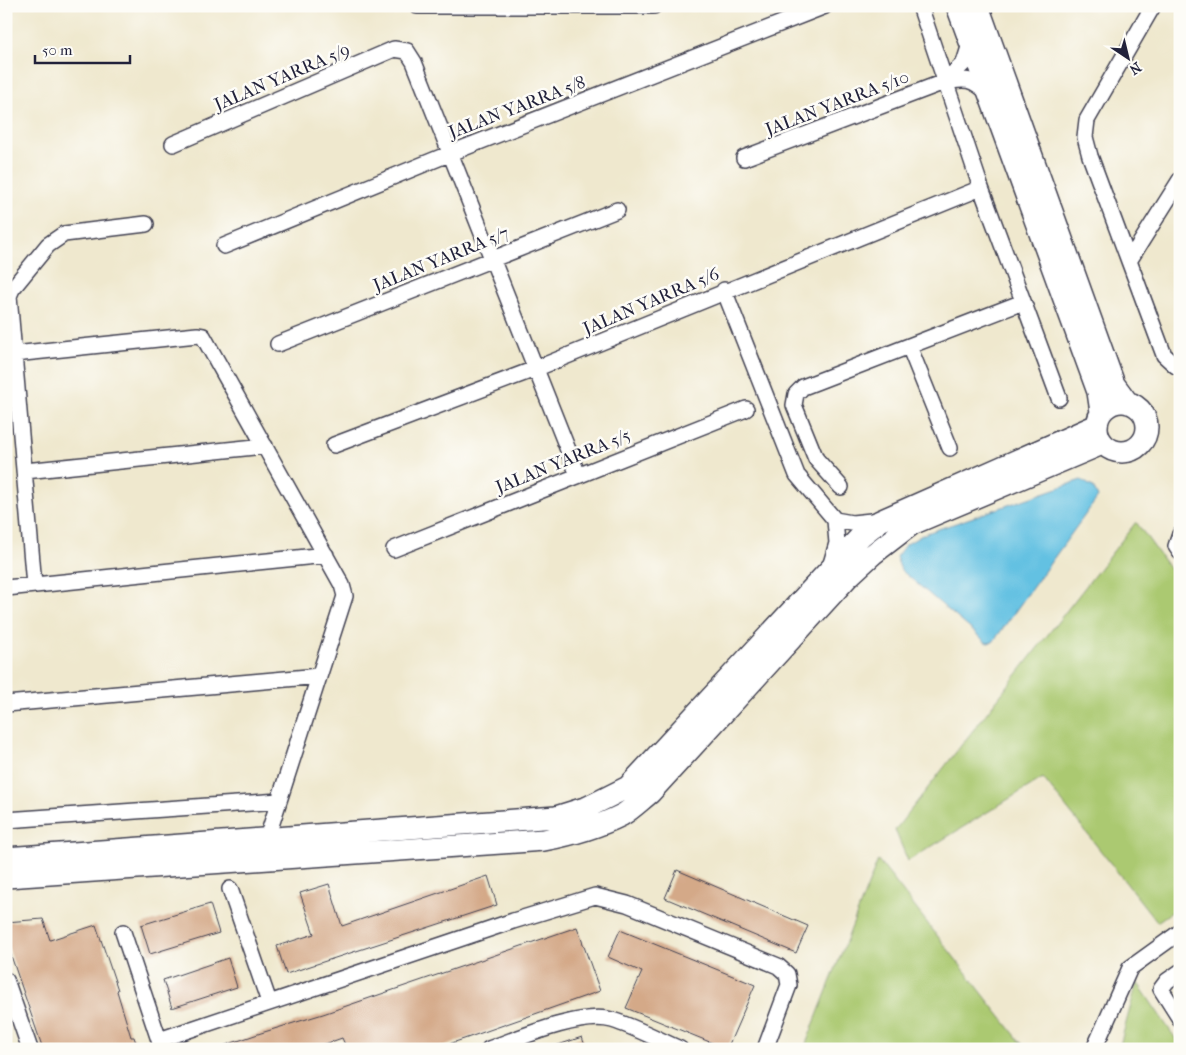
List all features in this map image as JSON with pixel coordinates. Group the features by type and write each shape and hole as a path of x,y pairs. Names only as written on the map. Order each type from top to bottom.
{"street":[{"path":"417,6 654,6"},
{"name":"JALAN YARRA 5/8","path":"224,246 451,153 825,6"},
{"path":"920,6 980,188 1058,398"},
{"path":"956,6 1098,392 1100,427 1117,452 1134,450 1145,437 1146,420 1142,412 1128,403 1114,384 978,6"},
{"path":"1153,6 1087,120 1085,137 1090,156 1164,355 1176,366 1180,366"},
{"name":"JALAN YARRA 5/10","path":"944,82 959,70 964,63 970,44"},
{"name":"JALAN YARRA 5/9","path":"173,144 394,49 407,51 414,62 451,153"},
{"name":"JALAN YARRA 5/10","path":"744,158 944,82 962,79 977,82 988,94"},
{"path":"451,153 578,475"},
{"path":"1129,261 1180,180"},
{"name":"JALAN YARRA 5/6","path":"334,445 535,369 724,290 980,188"},
{"name":"JALAN YARRA 5/7","path":"278,344 492,258 618,210"},
{"path":"34,585 14,354 10,296 12,288 48,244 64,234 146,224"},
{"path":"724,290 797,475 835,520 837,543 828,570"},
{"path":"841,487 816,459 794,405 796,394 803,387 1023,302"},
{"path":"14,354 197,335 203,336 342,585 345,596 268,838"},
{"path":"909,346 950,448"},
{"path":"6,877 544,840 569,835 622,814 650,793 848,577 873,554 912,524 1100,427 1113,404 1128,403"},
{"name":"JALAN YARRA 5/5","path":"394,549 746,409"},
{"path":"6,858 556,817 588,807 628,787 861,536 885,519 1100,427"},
{"path":"25,471 265,446"},
{"path":"835,520 852,523 885,519"},
{"path":"1180,534 1176,546 1180,552"},
{"path":"6,588 326,556"},
{"path":"6,704 319,676"},
{"path":"6,820 279,801"},
{"path":"230,889 269,1002"},
{"path":"123,932 161,1044 269,1002 595,896 627,904 778,966 787,974 789,986 765,1049"},
{"path":"1094,1049 1130,968 1180,932"},
{"path":"1180,972 1167,981 1161,989 1180,1020"},
{"path":"6,980 30,1049"},
{"path":"489,1049 551,1027 590,1018 610,1020 680,1049"}],"green space":[{"path":"1136,522 1180,583 1180,906 1157,922 1043,778 908,861 895,830"},
{"path":"878,860 1026,1049 804,1049"},
{"path":"1137,982 1180,1045 1180,1049 1119,1049"}],"water":[{"path":"1081,480 1093,487 1098,497 993,642 987,643 901,570 896,557 905,545 924,534"}],"building":[{"path":"677,870 808,926 796,953 665,898"},
{"path":"488,876 497,905 286,974 277,946 314,934 300,893 329,884 342,926"},
{"path":"210,904 219,933 150,954 141,925"},
{"path":"43,919 50,940 96,925 118,990 131,1037 134,1037 138,1049 43,1049 6,941 6,922"},
{"path":"577,927 600,991 464,1039 434,1049 347,1049 342,1038 311,1049 221,1049 220,1047 323,1014"},
{"path":"620,930 755,985 727,1049 626,1008 642,972 608,957"},
{"path":"228,958 237,987 172,1008 163,980"},
{"path":"582,1037 586,1049 552,1049 552,1047"}]}
